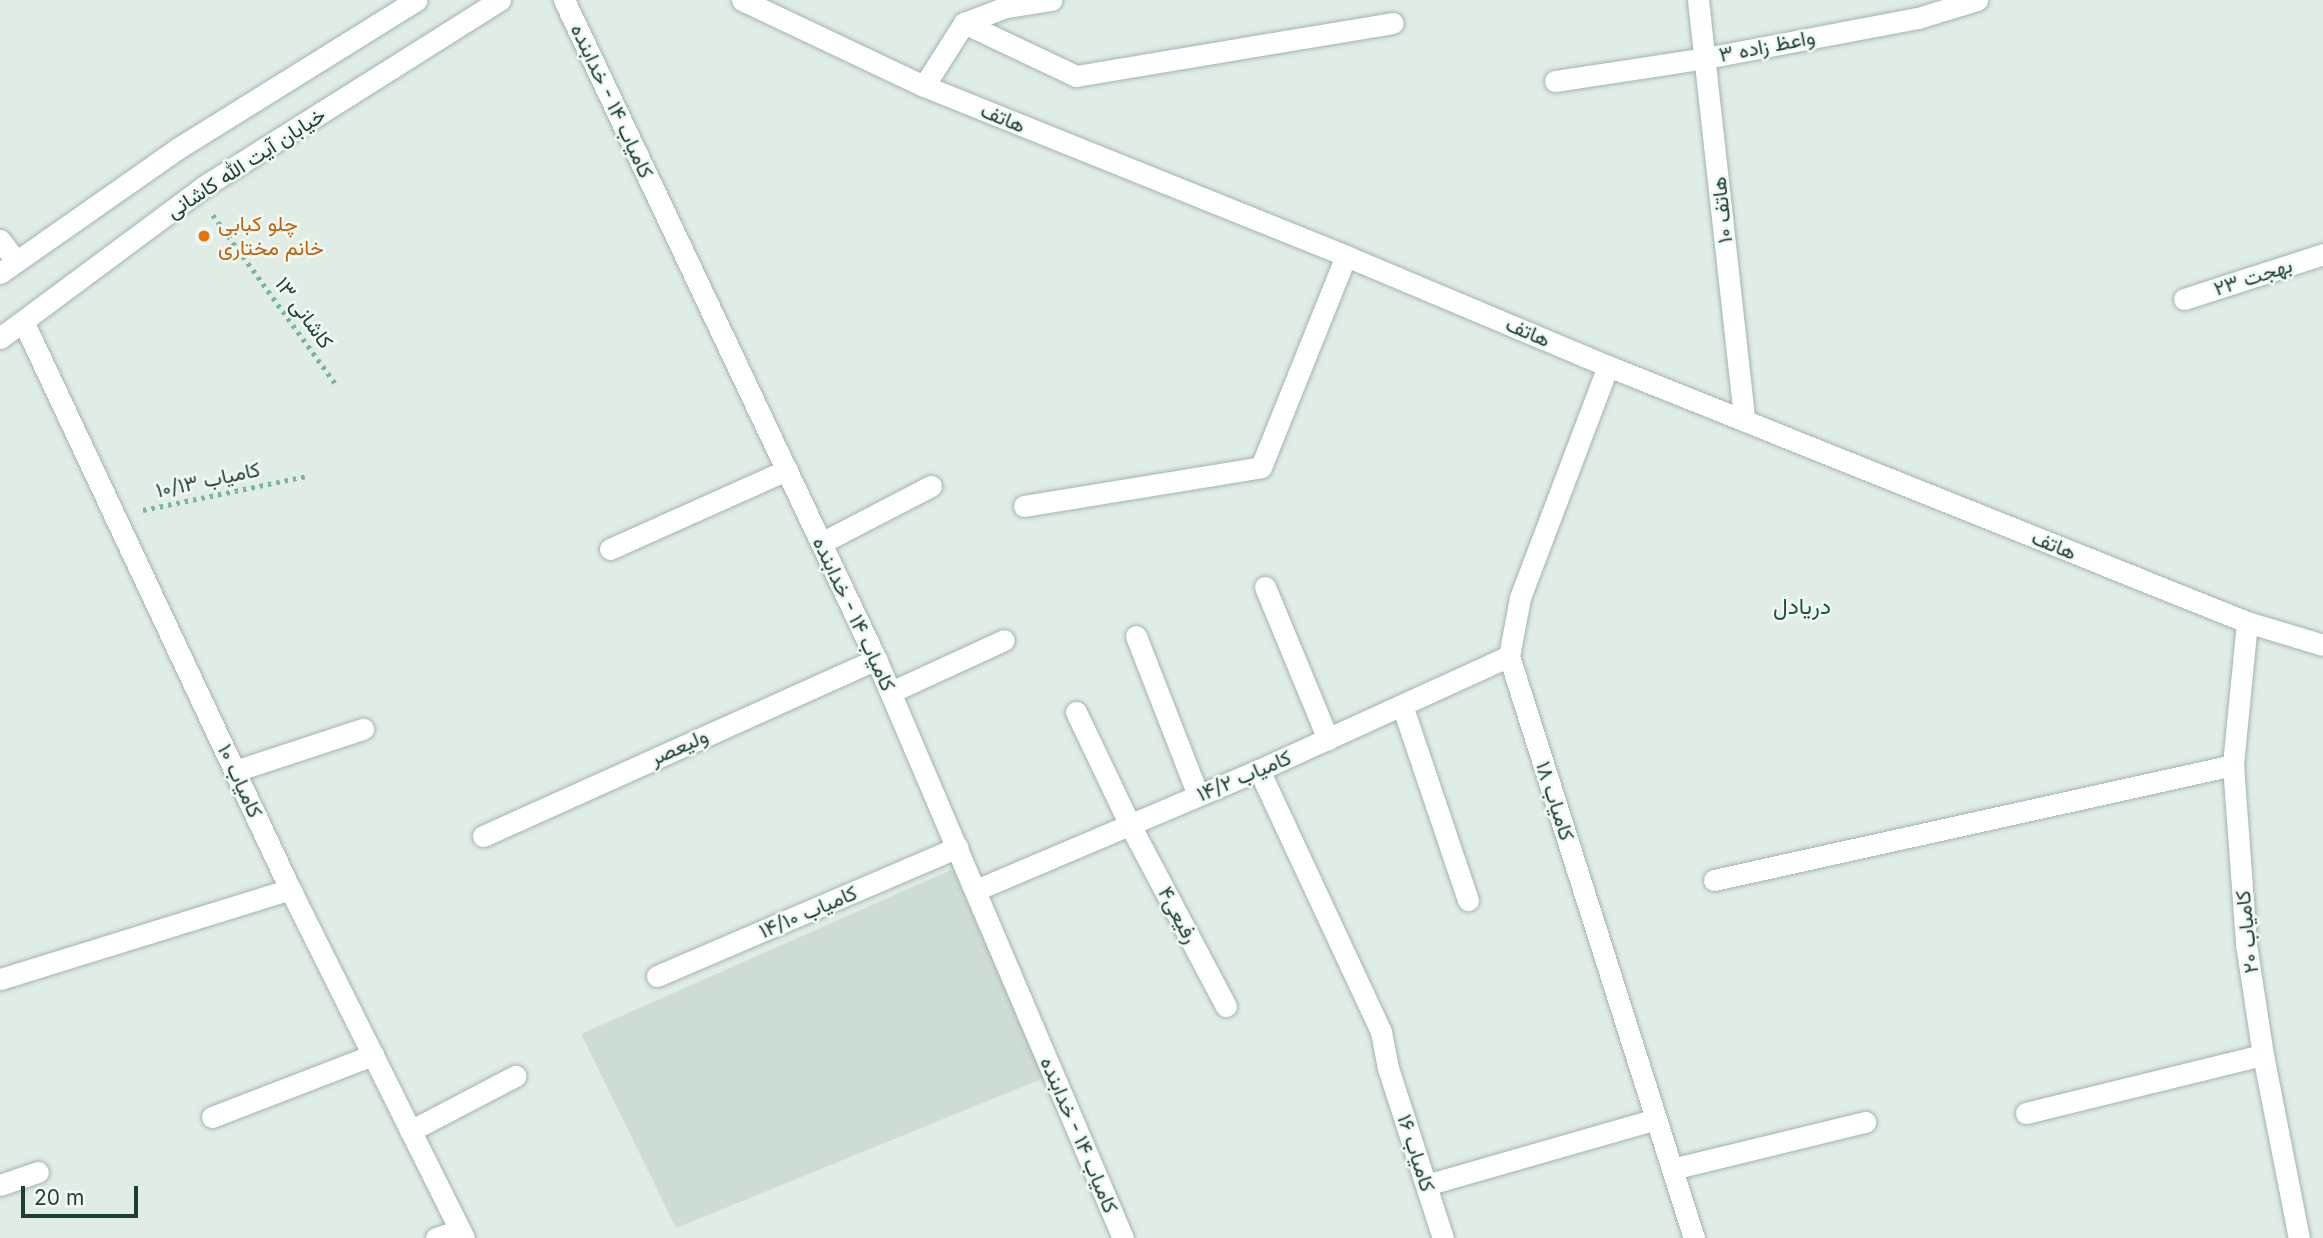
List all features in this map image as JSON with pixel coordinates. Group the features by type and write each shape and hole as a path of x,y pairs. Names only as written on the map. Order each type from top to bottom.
{"street":[{"path":"0,240 8,267 177,149 416,0"},
{"name":"خیابان آیت الله کاشانی","path":"0,338 197,192 500,0"},
{"name":"کامیاب ۱۴ - خدابنده","path":"564,0 891,692 1123,1238"},
{"name":"هاتف","path":"742,0 923,86 1346,256 1608,366 2247,622 2323,645"},
{"path":"923,86 964,23 1006,7 1051,0"},
{"name":"هاتف ۱۰","path":"1698,0 1744,420"},
{"name":"واعظ زاده ۳","path":"1555,81 1706,58 1918,18 1977,0"},
{"path":"964,23 1076,76 1393,23"},
{"name":"بهجت ۲۳","path":"2184,299 2323,254"},
{"path":"1024,506 1261,467 1346,256"},
{"name":"کامیاب ۱۰","path":"23,321 290,889 462,1234"},
{"name":"کامیاب ۱۸","path":"1608,366 1520,598 1509,656 1694,1238"},
{"path":"610,549 787,470"},
{"path":"821,543 930,486"},
{"path":"1265,587 1328,739"},
{"name":"کامیاب ۲۰","path":"2247,622 2233,765 2246,944 2263,1055 2299,1238"},
{"path":"1136,636 1198,795"},
{"path":"891,692 1004,640"},
{"name":"کامیاب ۱۴/۲","path":"976,890 1259,770 1509,656"},
{"name":"ولیعصر","path":"483,836 876,659"},
{"path":"1402,705 1468,900"},
{"name":"رفیعی۴","path":"1076,712 1130,825 1226,1006"},
{"path":"235,771 363,729"},
{"path":"1714,880 2233,765"},
{"name":"کامیاب ۱۶","path":"1259,770 1381,1032 1388,1068 1443,1238"},
{"name":"کامیاب ۱۴/۱۰","path":"657,976 958,847"},
{"path":"0,979 290,889"},
{"path":"212,1117 373,1055"},
{"path":"2026,1113 2263,1055"},
{"path":"410,1131 515,1076"},
{"path":"1426,1185 1656,1119"},
{"path":"1672,1169 1865,1122"},
{"path":"0,1185 38,1171"},
{"path":"436,1238 462,1234"}],"path":[{"name":"کاشانی ۱۳","path":"197,192 336,384"},
{"name":"کامیاب ۱۰/۱۳","path":"115,516 307,476"}],"shaded area":[{"path":"953,869 1044,1078 676,1228 581,1034"}],"place":[{"name":"چلو کبابی خانم مختاری","path":"204,236"}],"district":[{"name":"دریادل","path":"1802,606"}]}
